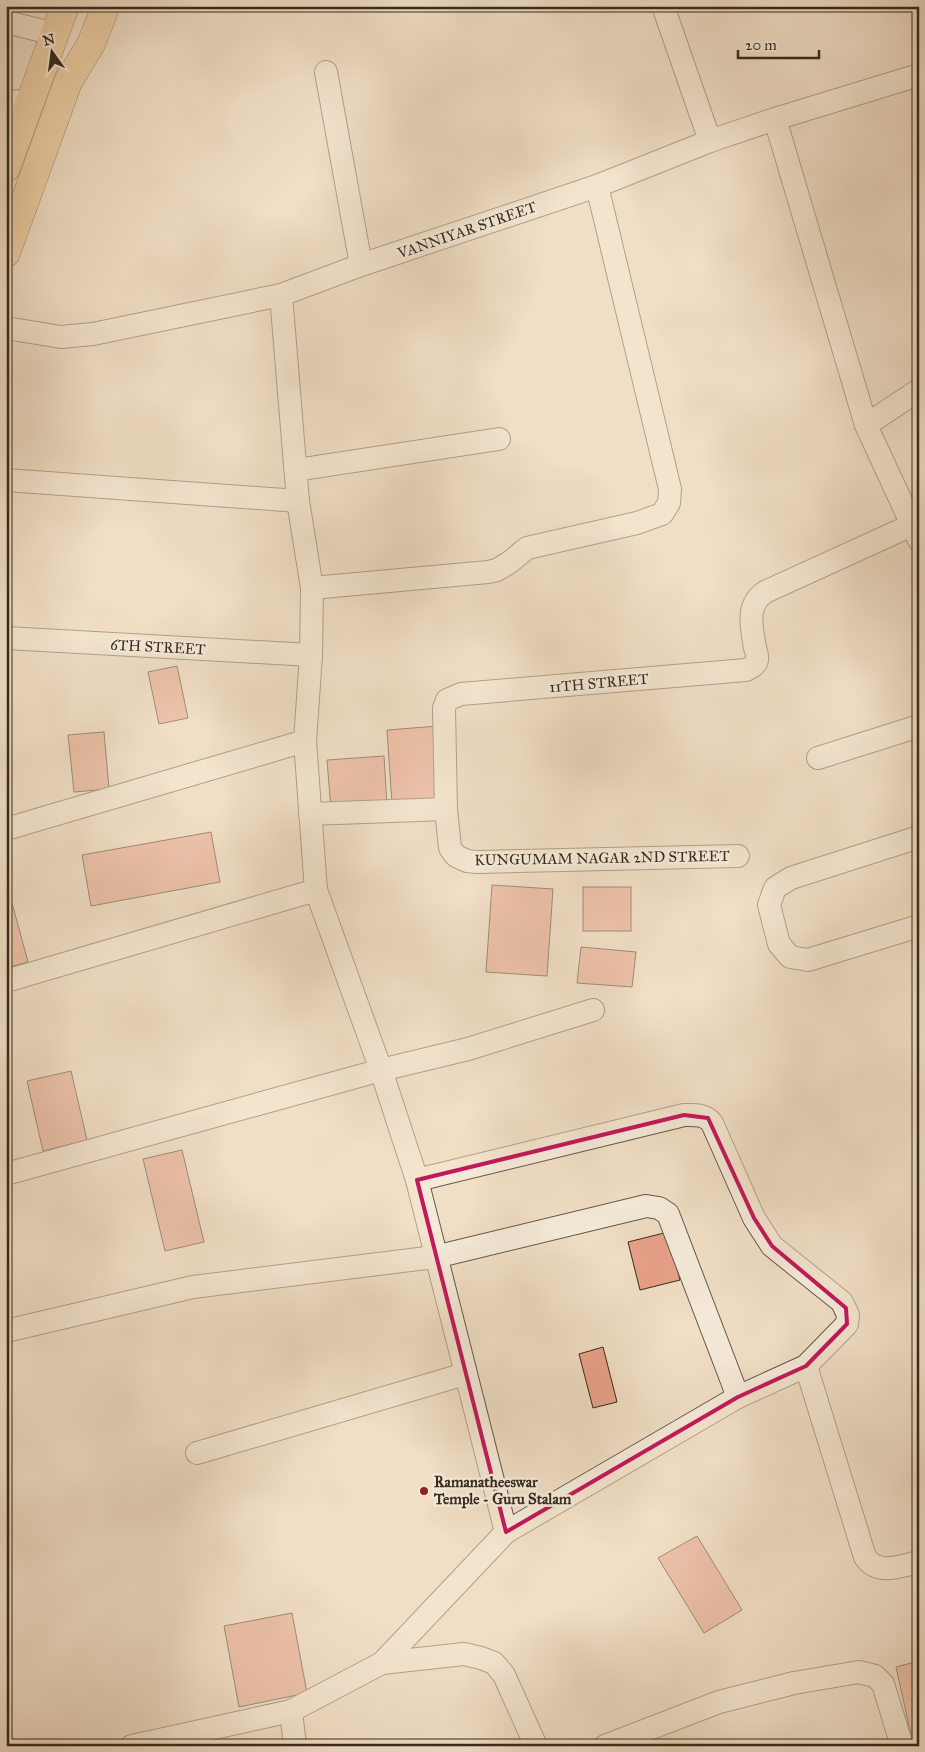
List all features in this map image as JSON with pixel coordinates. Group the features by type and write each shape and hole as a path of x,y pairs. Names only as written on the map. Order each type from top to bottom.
{"main road":[{"path":"6,168 19,102 55,34 65,6"},
{"path":"6,253 68,82 90,44 106,6"}],"street":[{"path":"664,6 710,141"},
{"path":"6,22 55,34"},
{"path":"326,72 361,265"},
{"name":"VANNIYAR STREET","path":"6,328 61,337 93,334 281,295 361,265 597,186 710,141 919,75"},
{"path":"775,119 866,425 915,532"},
{"path":"312,588 488,572 497,570 527,548 637,523 662,514 668,502 670,489 597,186"},
{"path":"281,295 298,501 312,588 311,655 305,741 316,890 382,1070 417,1180 506,1532"},
{"path":"866,425 919,390"},
{"path":"296,470 499,439"},
{"path":"6,480 298,501"},
{"name":"11TH STREET","path":"446,809 444,708 447,700 462,694 746,670 754,666 757,659 751,618 752,606 757,598 765,592 915,532"},
{"name":"6TH STREET","path":"6,638 311,655"},
{"path":"818,758 919,726"},
{"path":"6,829 305,741"},
{"path":"310,814 446,809"},
{"name":"KUNGUMAM NAGAR 2ND STREET","path":"446,809 450,848 456,856 467,861 738,856"},
{"path":"919,837 791,878 774,888 769,905 779,944 790,957 808,960 919,926"},
{"path":"6,981 316,890"},
{"path":"6,1174 382,1070 468,1049 593,1010"},
{"path":"132,1746 291,1711 382,1663 506,1532 738,1397 806,1366 847,1324 846,1308 842,1302 772,1246 754,1218 708,1118 684,1114 417,1180"},
{"path":"6,1332 193,1287 435,1257 646,1206 659,1208 668,1214 738,1397"},
{"path":"806,1366 864,1557 870,1565 879,1568 919,1562"},
{"path":"197,1453 465,1374"},
{"path":"382,1663 464,1654 494,1663 504,1675 536,1746"},
{"path":"605,1746 719,1702 794,1683 859,1672 875,1676 883,1684 902,1746"},
{"path":"291,1711 295,1746"},
{"path":"909,1746 919,1744"}],"highlighted area":[{"path":"684,1115 708,1118 754,1218 772,1246 846,1308 847,1324 806,1366 738,1397 506,1532 417,1180"}],"building":[{"path":"177,666 188,718 159,724 148,672"},
{"path":"438,726 444,801 392,804 387,730"},
{"path":"104,732 109,789 74,792 68,735"},
{"path":"384,756 387,805 331,810 327,760"},
{"path":"211,832 220,882 91,906 82,855"},
{"path":"492,885 553,889 547,976 486,972"},
{"path":"583,887 631,887 631,931 583,931"},
{"path":"12,903 28,962 6,968 6,905"},
{"path":"581,947 636,952 632,987 577,983"},
{"path":"71,1071 87,1140 43,1151 27,1081"},
{"path":"182,1150 204,1242 165,1251 143,1159"},
{"path":"668,1232 680,1280 640,1290 628,1242"},
{"path":"603,1347 617,1402 593,1408 579,1354"},
{"path":"697,1536 742,1610 704,1633 658,1558"},
{"path":"292,1613 307,1693 239,1707 224,1626"},
{"path":"919,1661 919,1733 911,1735 896,1667"}],"place":[{"name":"Ramanatheeswar Temple - Guru Stalam","path":"424,1491"}]}
